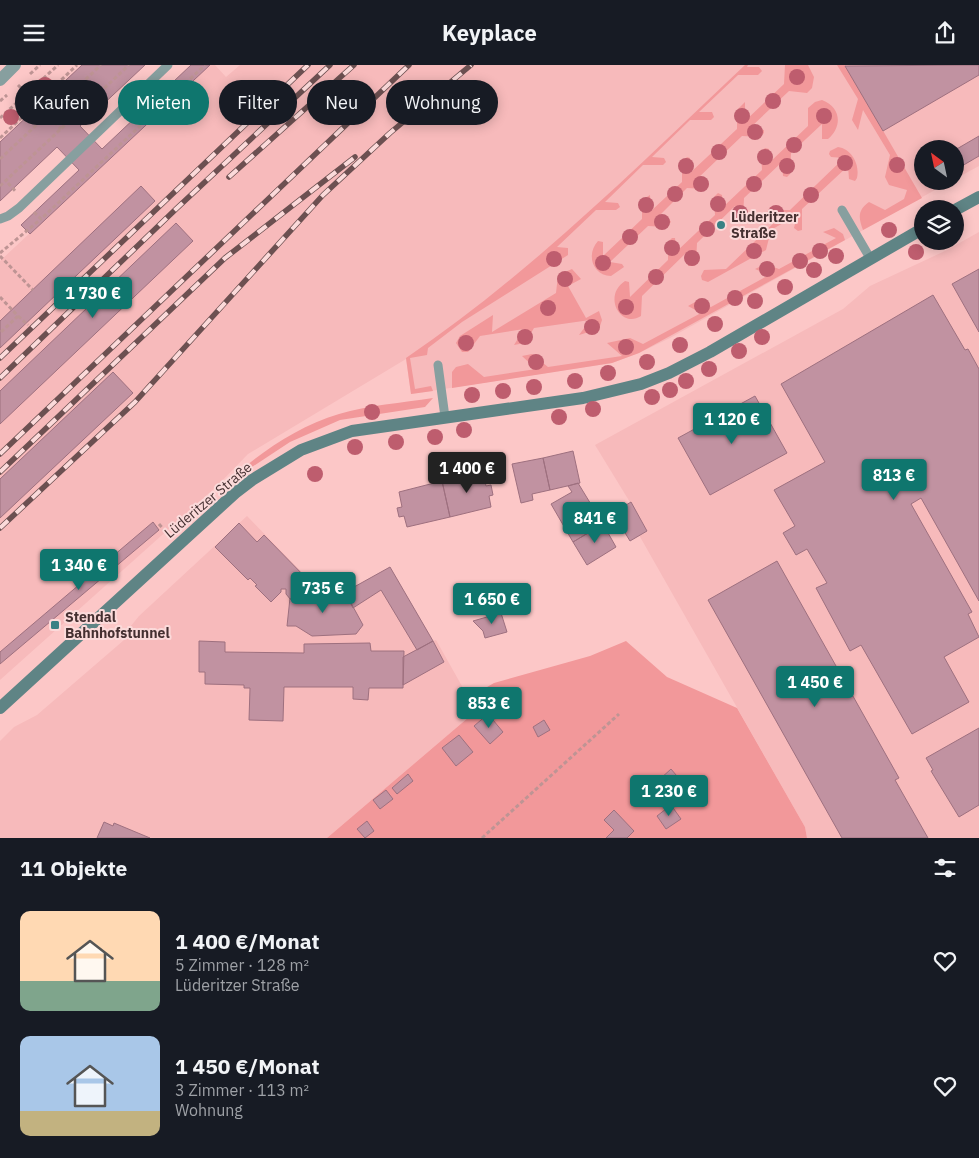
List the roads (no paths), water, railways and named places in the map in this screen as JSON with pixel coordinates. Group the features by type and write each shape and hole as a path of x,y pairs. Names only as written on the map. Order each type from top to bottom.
{"main road":[{"path":"964,205 979,197"},
{"name":"Lüderitzer Straße","path":"0,708 191,532 252,480 301,450 329,439 372,428 583,397 641,384 669,373 710,351 914,233"}],"street":[{"path":"0,80 16,65"}],"lane":[{"path":"0,219 8,217 25,202 168,65"},
{"path":"842,210 870,258"},
{"path":"438,365 445,417"}],"railway":[{"path":"0,358 308,65"},
{"path":"0,378 330,65"},
{"path":"229,177 354,65"},
{"path":"0,454 409,65"},
{"path":"0,528 135,402 323,195 390,133 471,65"},
{"path":"0,472 225,258 355,157"}],"place":[{"name":"Lüderitzer Straße","path":"721,225"},
{"name":"Stendal Bahnhofstunnel","path":"55,625"}]}
